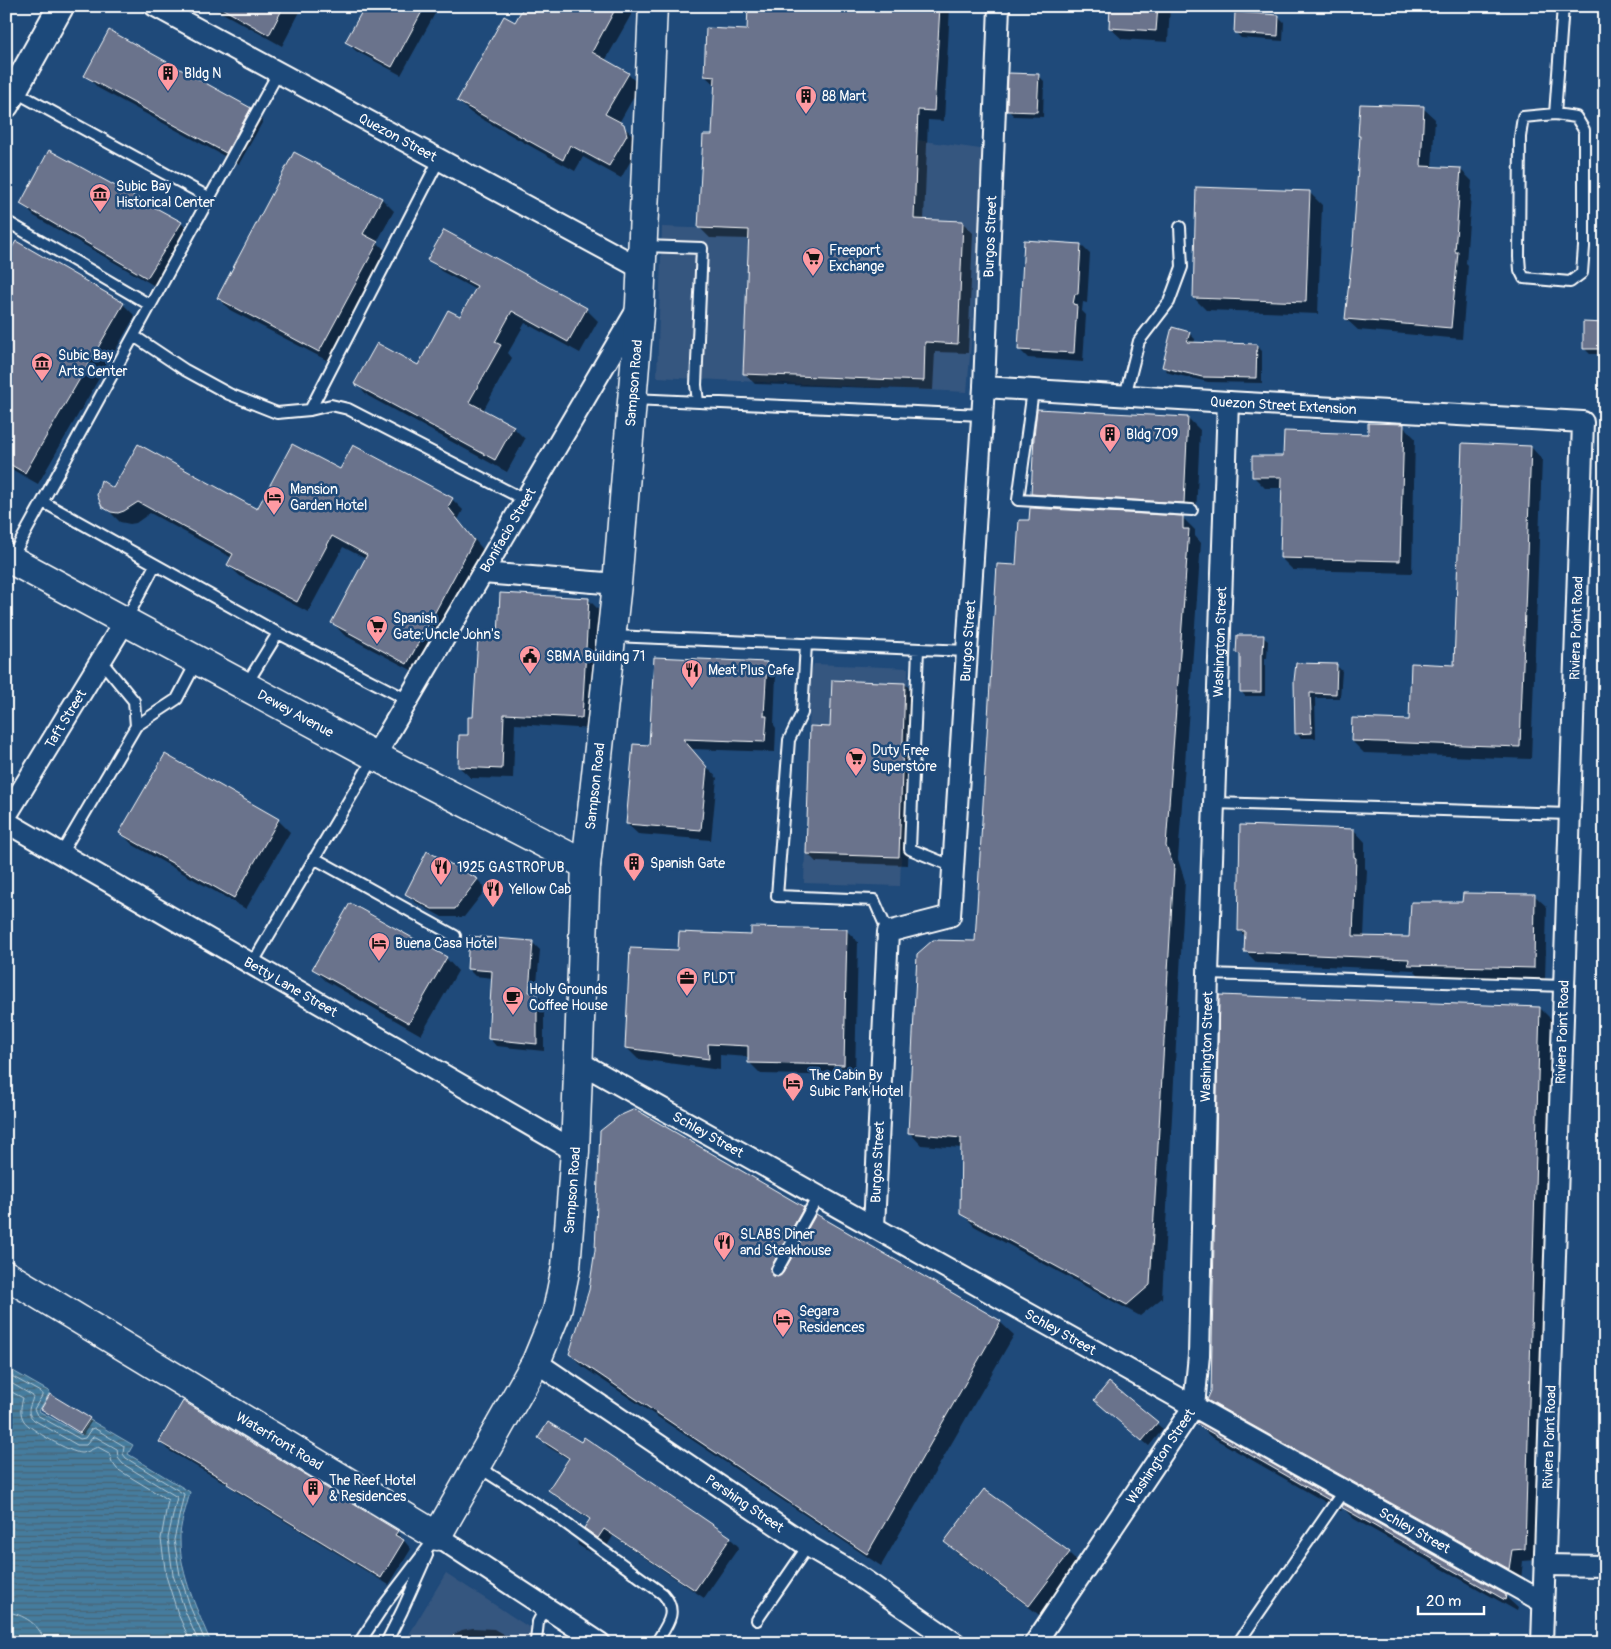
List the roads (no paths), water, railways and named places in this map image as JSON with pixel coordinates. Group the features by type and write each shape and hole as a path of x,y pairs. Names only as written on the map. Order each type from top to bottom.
{"main road":[{"name":"Sampson Road","path":"435,1538 536,1362 557,1311 566,1266 575,1151 586,865 612,636 640,304 653,6"},
{"name":"Dewey Avenue","path":"9,558 376,756 586,865"},
{"name":"Waterfront Road","path":"6,1275 435,1538"}],"street":[{"path":"10,98 61,6"},
{"name":"Quezon Street","path":"155,6 439,160 642,258"},
{"name":"Burgos Street","path":"874,1227 888,932 950,916 984,387 998,7"},
{"name":"Bonifacio Street","path":"376,756 640,304"},
{"name":"Quezon Street Extension","path":"984,387 1583,422"},
{"name":"Washington Street","path":"1035,1643 1194,1406 1199,1355 1208,974 1228,402"},
{"name":"Riviera Point Road","path":"1542,1643 1583,422"},
{"path":"483,573 617,584"},
{"name":"Taft Street","path":"6,816 126,621"},
{"name":"Betty Lane Street","path":"6,822 575,1151"},
{"name":"Schley Street","path":"579,1062 1543,1602"},
{"name":"Pershing Street","path":"536,1362 955,1643"},
{"name":"Waterfront Road","path":"435,1538 600,1643"},
{"path":"1545,1565 1605,1566"}],"lane":[{"path":"1555,114 1563,6"},
{"path":"9,558 43,502 278,73"},
{"path":"10,98 210,198"},
{"path":"1555,114 1576,118 1584,130 1584,247 1582,273 1570,282 1524,278 1519,264 1520,137 1523,117 1555,114"},
{"path":"310,410 439,160"},
{"path":"6,222 150,306"},
{"path":"1125,396 1139,341 1169,302 1182,266 1180,226"},
{"path":"642,258 702,248 696,385 698,402"},
{"path":"134,336 186,370 229,394 277,413 310,410 331,404 348,409 525,500"},
{"path":"1033,390 1018,500 1192,510"},
{"path":"632,399 982,415"},
{"path":"43,502 278,632 408,700"},
{"path":"126,621 155,565"},
{"path":"246,685 278,632"},
{"path":"612,636 967,650"},
{"path":"806,644 802,713 789,740 777,896 874,900 888,932"},
{"path":"918,649 910,849 954,868"},
{"path":"61,854 136,726 177,699 198,660"},
{"path":"101,661 134,701 136,726"},
{"path":"252,964 376,756"},
{"path":"1214,803 1570,814"},
{"path":"314,858 456,936"},
{"path":"1208,974 1564,986"},
{"path":"777,1270 818,1196"},
{"path":"477,1466 557,1517 663,1594 668,1600 671,1614 656,1643"},
{"path":"1238,1643 1344,1490"},
{"path":"359,1643 385,1604 435,1538"},
{"path":"386,1643 435,1538"},
{"path":"757,1620 808,1546"},
{"path":"537,1643 538,1622 546,1607"}],"water":[{"path":"6,1367 50,1392 39,1411 81,1435 90,1420 133,1445 128,1454 190,1492 181,1529 181,1553 186,1580 211,1643 28,1643 6,1630"}],"place":[{"name":"Bldg N","path":"168,92"},
{"name":"88 Mart","path":"806,115"},
{"name":"Subic Bay Historical Center","path":"100,213"},
{"name":"Freeport Exchange","path":"813,277"},
{"name":"Subic Bay Arts Center","path":"42,382"},
{"name":"Bldg 709","path":"1110,453"},
{"name":"Mansion Garden Hotel","path":"274,516"},
{"name":"Spanish Gate;Uncle John's","path":"377,645"},
{"name":"SBMA Building 71","path":"530,675"},
{"name":"Meat Plus Cafe","path":"692,689"},
{"name":"Duty Free Superstore","path":"856,777"},
{"name":"Spanish Gate","path":"634,882"},
{"name":"1925 GASTROPUB","path":"441,886"},
{"name":"Yellow Cab","path":"493,908"},
{"name":"Buena Casa Hotel","path":"379,962"},
{"name":"PLDT","path":"687,997"},
{"name":"Holy Grounds Coffee House","path":"513,1016"},
{"name":"The Cabin By Subic Park Hotel","path":"793,1102"},
{"name":"SLABS Diner and Steakhouse","path":"724,1261"},
{"name":"Segara Residences","path":"783,1338"},
{"name":"The Reef Hotel & Residences","path":"313,1507"}]}
